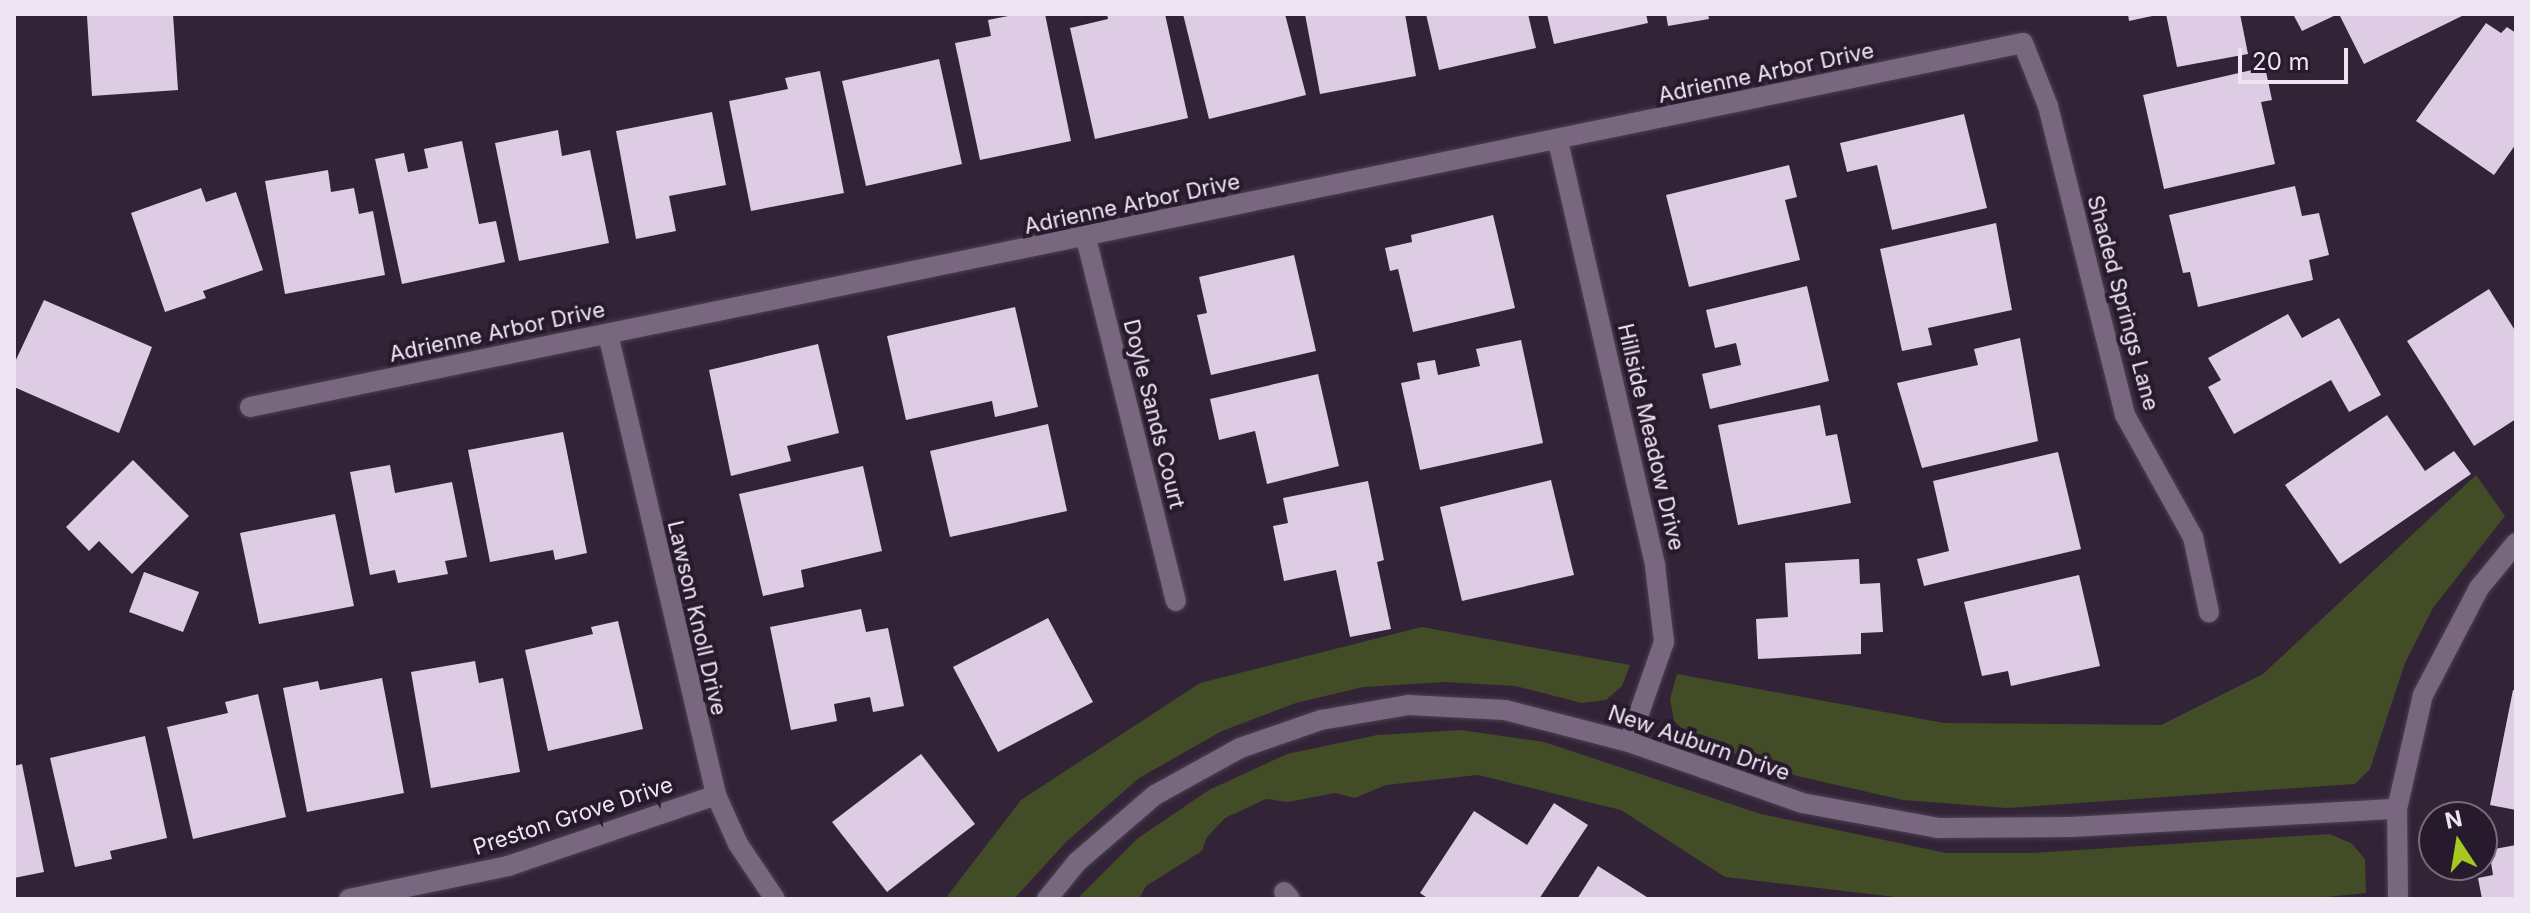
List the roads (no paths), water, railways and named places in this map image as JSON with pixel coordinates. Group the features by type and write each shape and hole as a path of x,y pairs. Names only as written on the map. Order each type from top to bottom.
{"street":[{"name":"Adrienne Arbor Drive","path":"250,407 1086,238 2023,43"},
{"name":"Shaded Springs Lane","path":"2023,43 2048,106 2125,415 2193,537 2209,612"},
{"name":"Hillside Meadow Drive","path":"1558,141 1655,566 1664,642 1629,742"},
{"name":"Doyle Sands Court","path":"1086,238 1176,601"},
{"name":"Lawson Knoll Drive","path":"608,334 716,795 738,844 775,899"},
{"path":"2398,899 2397,809 2423,695 2447,641 2479,588 2516,543"},
{"name":"New Auburn Drive","path":"1047,899 1077,862 1155,795 1240,748 1321,720 1408,705 1505,710 1629,742 1802,803 1938,828 2071,827 2397,809"},
{"name":"Preston Grove Drive","path":"349,899 508,866 716,795"}]}
